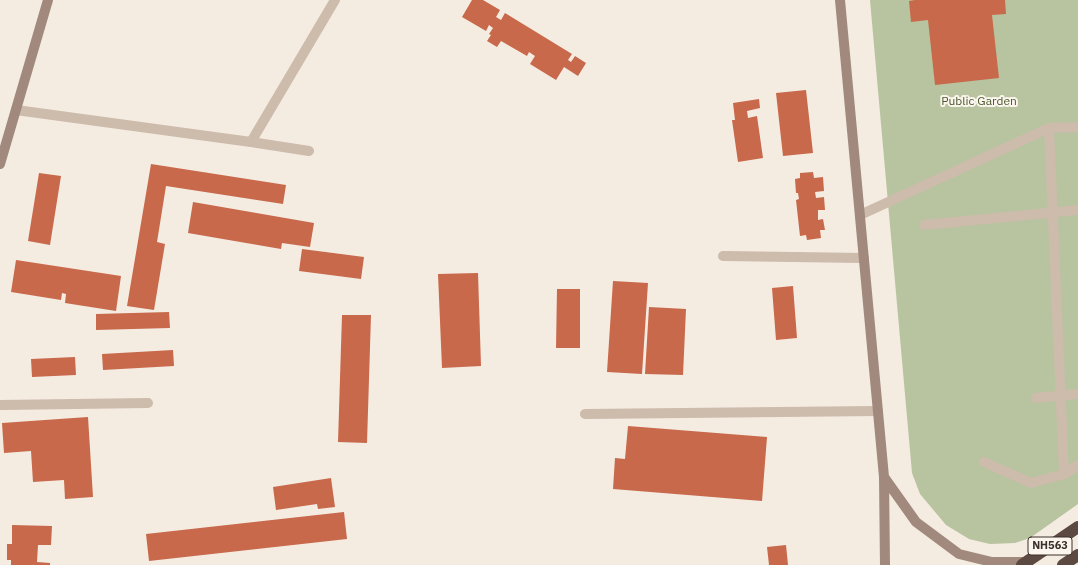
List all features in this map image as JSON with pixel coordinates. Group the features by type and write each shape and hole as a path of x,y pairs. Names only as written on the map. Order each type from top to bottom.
{"highway":[{"name":"NH563","path":"1024,563 1078,527"},
{"name":"NH563","path":"1063,565 1078,555"}],"street":[{"path":"0,164 48,0"},
{"path":"251,142 335,0"},
{"path":"840,0 884,477 885,565"},
{"path":"16,110 310,151"},
{"path":"860,215 1049,128 1078,127"},
{"path":"1049,128 1064,474"},
{"path":"924,225 1078,210"},
{"path":"723,256 864,258"},
{"path":"1036,398 1078,394"},
{"path":"0,405 148,403"},
{"path":"585,414 878,411"},
{"path":"984,462 1031,483 1064,474 1078,465"},
{"path":"884,477 916,522 959,554 992,562 1024,563"}],"green space":[{"name":"Public Garden","path":"870,0 1078,0 1078,504 1030,538 1015,543 990,544 969,539 946,525 920,494 912,473"}],"building":[{"path":"472,0 483,0 500,10 496,17 501,20 505,13 572,54 568,60 571,62 575,56 586,63 578,76 564,67 556,80 530,64 535,56 529,52 527,56 501,41 497,47 487,41 493,28 489,25 486,31 462,17"},
{"path":"1005,0 1006,14 992,15 999,78 935,85 928,20 911,22 909,1"},
{"path":"806,90 813,153 783,156 776,93"},
{"path":"759,99 760,108 747,111 748,118 757,116 763,158 738,162 732,120 735,120 733,103"},
{"path":"151,164 286,185 283,204 166,186 157,242 165,244 154,310 127,306"},
{"path":"813,172 814,178 823,177 824,191 815,192 816,198 824,197 825,210 818,210 818,220 823,219 825,230 820,230 821,238 807,240 806,235 800,236 796,200 799,199 798,193 796,193 795,179 800,178 800,173"},
{"path":"39,173 61,176 50,245 28,241"},
{"path":"193,202 314,223 310,247 282,243 281,249 188,233"},
{"path":"302,249 364,257 361,279 299,271"},
{"path":"16,260 121,276 116,311 65,303 66,294 62,293 61,300 11,292"},
{"path":"478,273 481,366 442,368 438,274"},
{"path":"613,281 648,283 642,374 607,372"},
{"path":"793,286 797,338 776,340 772,288"},
{"path":"557,289 580,289 580,348 556,348"},
{"path":"649,307 686,309 683,375 645,374"},
{"path":"169,312 170,328 96,330 96,314"},
{"path":"342,315 371,315 367,443 338,442"},
{"path":"173,350 174,366 103,370 102,354"},
{"path":"75,357 76,375 32,377 31,359"},
{"path":"88,417 93,497 65,499 64,480 33,482 31,451 4,453 2,423"},
{"path":"628,426 767,437 762,501 613,489 615,458 625,459"},
{"path":"331,478 335,507 318,509 317,504 276,510 273,487"},
{"path":"344,512 347,539 149,561 146,534"},
{"path":"12,525 52,526 51,545 38,545 37,562 50,563 50,565 11,565 11,560 7,560 7,544 12,544"},
{"path":"786,545 788,565 769,565 767,547"}]}
